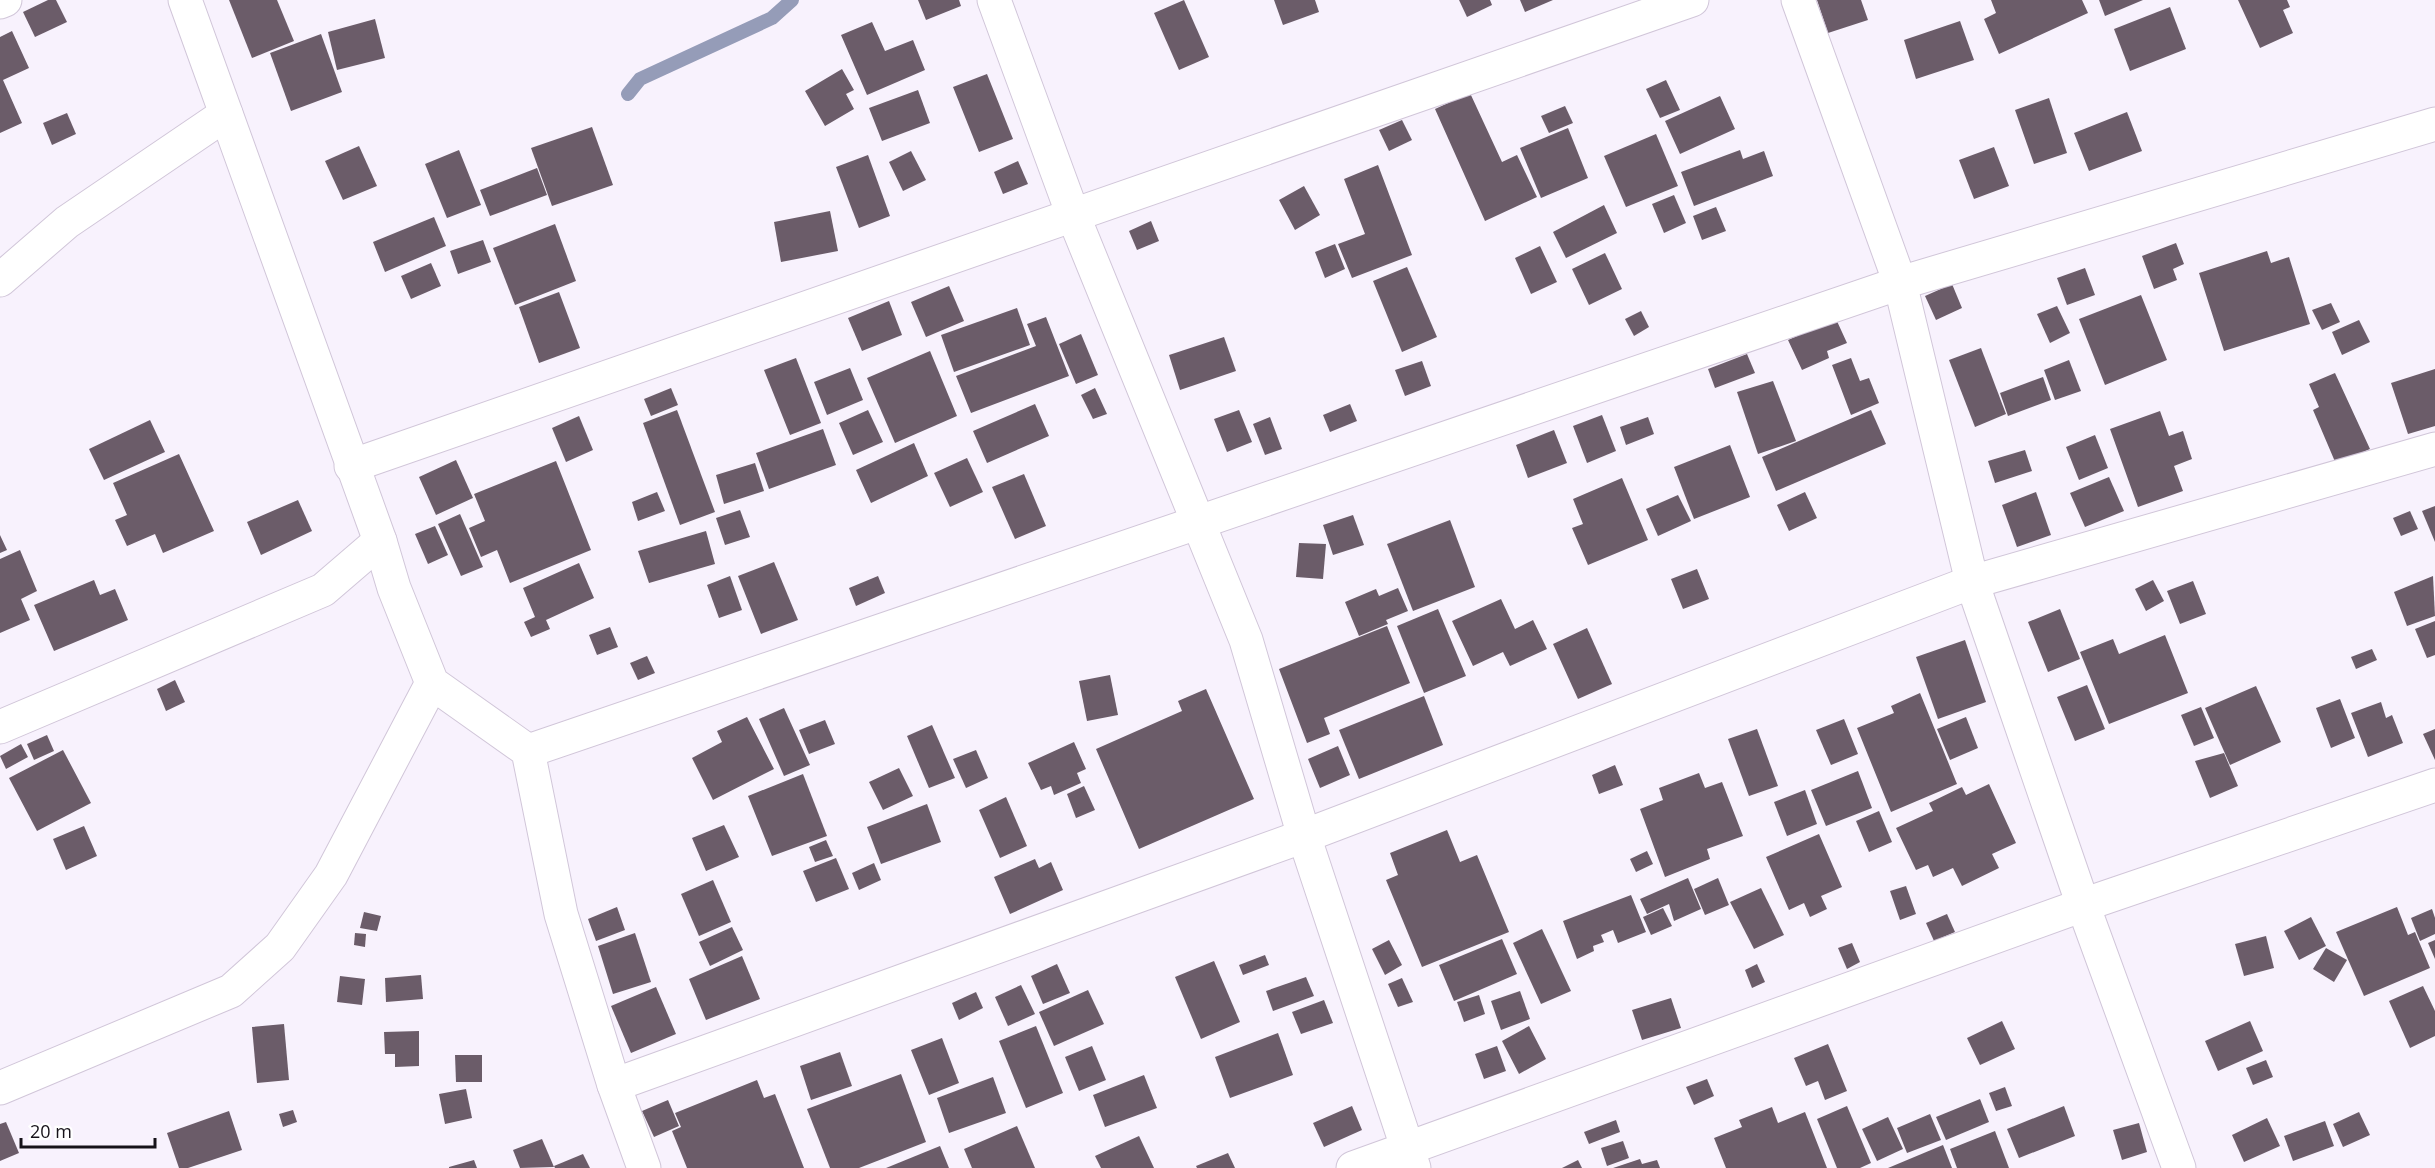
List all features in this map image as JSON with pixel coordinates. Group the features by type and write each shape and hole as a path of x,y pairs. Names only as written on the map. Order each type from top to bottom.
{"street":[{"path":"0,2 5,0"},
{"path":"185,0 351,466 381,541 394,588 432,683 528,751 561,914 614,1085 644,1168"},
{"path":"994,0 1073,215 1196,523 1246,640 1304,836 1410,1158"},
{"path":"351,466 1692,0"},
{"path":"1798,0 1900,283 1972,582 2083,905 2179,1168"},
{"path":"0,280 67,222 226,114"},
{"path":"528,751 1900,283 2435,124"},
{"path":"614,1085 1304,836 1972,582 2435,449"},
{"path":"0,727 324,590 381,541"},
{"path":"0,1088 231,991 280,946 331,875 432,683"},
{"path":"1353,1168 1410,1158 2083,905 2435,785"}],"building":[{"path":"48,0 56,0 67,22 35,37 23,12"},
{"path":"229,0 277,0 294,41 252,58"},
{"path":"918,0 959,0 961,6 926,20"},
{"path":"1184,0 1209,57 1179,70 1154,13"},
{"path":"1274,0 1315,0 1319,12 1283,25"},
{"path":"1459,0 1490,0 1492,5 1467,17"},
{"path":"1520,0 1553,0 1525,12"},
{"path":"1817,0 1861,0 1868,20 1828,33"},
{"path":"1991,0 2082,0 2088,13 1999,54 1984,19 1996,13"},
{"path":"2099,0 2143,0 2105,16"},
{"path":"2238,0 2287,0 2290,7 2283,10 2293,33 2260,48"},
{"path":"2170,7 2186,49 2130,71 2114,29"},
{"path":"375,19 385,58 337,70 328,32"},
{"path":"1960,21 1974,60 1916,79 1904,40"},
{"path":"872,22 885,51 913,40 925,70 867,95 841,35"},
{"path":"12,31 29,68 3,80 22,123 0,133 0,37"},
{"path":"321,34 342,92 291,111 270,53"},
{"path":"842,69 854,90 846,94 854,109 825,126 805,91"},
{"path":"987,74 1013,139 979,152 953,87"},
{"path":"1666,80 1680,110 1660,118 1646,89"},
{"path":"918,90 930,123 882,141 869,108"},
{"path":"1470,93 1502,162 1517,155 1537,197 1485,221 1435,109"},
{"path":"1720,96 1735,129 1680,154 1665,121"},
{"path":"2049,98 2067,153 2034,164 2015,110"},
{"path":"1565,106 1573,123 1549,133 1541,116"},
{"path":"2127,112 2142,151 2089,171 2074,133"},
{"path":"67,113 76,134 52,145 43,123"},
{"path":"1402,120 1412,140 1389,151 1379,130"},
{"path":"592,127 613,185 552,206 531,148"},
{"path":"1568,128 1588,178 1541,198 1520,148"},
{"path":"1656,134 1678,186 1626,207 1604,156"},
{"path":"359,146 377,186 343,200 325,161"},
{"path":"1994,147 2009,186 1974,199 1959,160"},
{"path":"459,150 481,205 447,218 425,164"},
{"path":"1740,150 1743,159 1764,151 1773,176 1694,206 1681,172"},
{"path":"911,151 926,180 903,191 889,162"},
{"path":"868,155 890,216 859,228 836,167"},
{"path":"1018,161 1028,184 1003,194 994,172"},
{"path":"1378,165 1412,255 1352,278 1338,244 1365,234 1344,179"},
{"path":"537,168 547,195 490,216 480,190"},
{"path":"1304,186 1320,215 1295,230 1279,200"},
{"path":"1674,195 1686,223 1664,233 1652,204"},
{"path":"1604,205 1617,233 1566,258 1553,232"},
{"path":"1716,207 1726,231 1702,240 1693,216"},
{"path":"830,211 838,251 781,262 774,222"},
{"path":"434,217 446,246 385,272 373,242"},
{"path":"1151,221 1159,241 1137,250 1129,231"},
{"path":"555,224 576,281 515,305 493,248"},
{"path":"483,240 491,262 458,274 450,251"},
{"path":"2176,243 2184,264 2173,269 2177,280 2154,289 2142,256"},
{"path":"1335,244 1345,269 1325,278 1315,252"},
{"path":"1540,246 1557,282 1531,294 1515,258"},
{"path":"2267,251 2271,263 2289,257 2310,324 2224,351 2199,273"},
{"path":"1605,253 1622,289 1589,305 1572,269"},
{"path":"431,263 441,286 411,299 401,276"},
{"path":"1407,267 1437,337 1402,352 1373,281"},
{"path":"2085,268 2095,295 2067,305 2057,278"},
{"path":"1952,284 1962,308 1936,320 1925,296"},
{"path":"949,286 964,321 926,337 911,302"},
{"path":"559,292 580,348 539,363 519,307"},
{"path":"2141,295 2167,360 2105,385 2079,319"},
{"path":"889,301 902,335 862,351 848,318"},
{"path":"2331,303 2340,322 2322,330 2312,310"},
{"path":"2057,306 2070,333 2050,343 2037,314"},
{"path":"1017,308 1030,345 954,372 941,335"},
{"path":"1641,311 1649,327 1634,336 1625,319"},
{"path":"1046,317 1069,376 971,413 956,376 1036,346 1027,324"},
{"path":"1836,319 1847,343 1827,351 1829,358 1802,370 1788,340"},
{"path":"2359,320 2370,342 2342,355 2332,332"},
{"path":"1081,334 1098,375 1076,384 1059,344"},
{"path":"1224,337 1236,371 1180,390 1169,355"},
{"path":"1981,348 2006,414 1975,427 1949,360"},
{"path":"930,351 957,416 895,443 867,378"},
{"path":"1747,354 1755,373 1715,388 1708,369"},
{"path":"796,358 821,423 790,435 764,370"},
{"path":"1851,358 1860,381 1869,378 1879,403 1851,415 1832,365"},
{"path":"2069,360 2081,391 2055,400 2044,370"},
{"path":"1422,361 1431,386 1405,396 1395,370"},
{"path":"850,368 863,400 827,415 814,382"},
{"path":"2435,369 2435,426 2408,434 2391,383"},
{"path":"2335,373 2370,449 2336,464 2313,410 2319,407 2309,384"},
{"path":"2043,377 2051,400 2008,416 2000,393"},
{"path":"1773,381 1796,441 1758,454 1737,392"},
{"path":"671,388 678,405 651,416 644,399"},
{"path":"1095,388 1107,414 1093,419 1081,395"},
{"path":"1035,404 1049,436 987,463 973,431"},
{"path":"1350,404 1357,421 1330,432 1323,415"},
{"path":"677,410 715,512 680,525 643,423"},
{"path":"868,410 883,442 853,455 839,423"},
{"path":"1239,410 1252,442 1227,452 1214,419"},
{"path":"1871,410 1886,444 1776,491 1762,457"},
{"path":"2160,411 2169,436 2183,431 2192,459 2174,466 2183,491 2138,507 2110,429"},
{"path":"1602,415 1616,451 1587,463 1573,426"},
{"path":"579,416 593,450 566,462 552,428"},
{"path":"1270,417 1282,449 1265,455 1253,424"},
{"path":"1648,417 1654,434 1626,445 1620,427"},
{"path":"150,420 165,452 104,480 89,449"},
{"path":"823,429 836,465 769,489 756,453"},
{"path":"1554,430 1567,463 1528,478 1516,445"},
{"path":"2095,435 2108,468 2079,480 2066,447"},
{"path":"914,443 928,476 871,503 856,470"},
{"path":"1730,445 1750,497 1694,519 1674,467"},
{"path":"2025,450 2032,471 1995,483 1988,461"},
{"path":"179,454 214,531 163,553 155,534 127,546 115,520 127,515 113,483"},
{"path":"967,458 983,492 950,507 934,473"},
{"path":"456,460 473,498 436,515 419,477"},
{"path":"556,461 591,550 510,583 497,550 481,557 469,528 485,521 474,494"},
{"path":"755,463 764,491 724,504 716,475"},
{"path":"1024,474 1046,526 1015,539 992,487"},
{"path":"2109,477 2124,511 2085,527 2070,493"},
{"path":"1622,478 1648,540 1588,565 1572,528 1583,524 1573,499"},
{"path":"657,492 665,511 638,521 632,502"},
{"path":"1805,492 1817,518 1789,531 1777,505"},
{"path":"2036,492 2051,535 2017,547 2002,505"},
{"path":"1678,495 1691,521 1658,536 1646,509"},
{"path":"298,500 312,531 261,555 247,522"},
{"path":"2435,506 2435,542 2422,511"},
{"path":"740,510 750,537 725,545 716,518"},
{"path":"2410,511 2418,529 2401,536 2393,518"},
{"path":"460,514 483,567 461,576 438,524"},
{"path":"1353,515 1364,545 1333,555 1323,525"},
{"path":"1450,520 1475,587 1413,611 1387,544"},
{"path":"435,526 448,555 428,564 415,534"},
{"path":"706,531 715,564 649,583 638,551"},
{"path":"0,535 7,550 0,553"},
{"path":"1299,543 1326,544 1323,579 1296,577"},
{"path":"20,550 37,591 21,599 30,620 0,633 0,559"},
{"path":"774,562 798,620 761,634 738,576"},
{"path":"579,563 594,598 546,620 550,629 531,637 524,622 535,617 523,588"},
{"path":"1697,569 1709,599 1683,609 1671,579"},
{"path":"730,576 742,610 719,618 707,585"},
{"path":"878,576 885,593 856,606 849,588"},
{"path":"2433,576 2435,616 2407,626 2394,592"},
{"path":"94,580 100,595 115,589 128,620 54,651 34,605"},
{"path":"2153,580 2164,601 2146,611 2135,589"},
{"path":"2193,581 2206,614 2180,624 2167,591"},
{"path":"1398,588 1408,611 1386,620 1388,624 1359,636 1345,602 1376,589 1379,596"},
{"path":"1501,599 1515,629 1533,620 1547,649 1510,666 1503,652 1473,666 1452,621"},
{"path":"1438,609 1466,676 1424,693 1397,626"},
{"path":"2060,609 2080,659 2048,672 2028,622"},
{"path":"2435,621 2435,655 2427,658 2415,629"},
{"path":"1387,626 1410,683 1324,718 1330,734 1307,743 1279,669"},
{"path":"610,627 618,647 597,655 589,635"},
{"path":"1587,628 1612,684 1578,699 1553,644"},
{"path":"2165,635 2188,693 2109,724 2080,652 2113,639 2119,654"},
{"path":"1965,640 1986,702 1938,719 1916,657"},
{"path":"2372,649 2377,660 2356,669 2351,657"},
{"path":"647,656 655,673 638,680 630,663"},
{"path":"1110,675 1118,715 1087,721 1079,681"},
{"path":"175,680 185,702 166,711 157,689"},
{"path":"2087,685 2105,729 2075,741 2057,697"},
{"path":"2256,686 2281,742 2230,765 2205,708"},
{"path":"1206,689 1254,799 1139,849 1096,749 1182,711 1178,701"},
{"path":"1920,693 1957,784 1891,812 1857,728 1894,713 1891,706"},
{"path":"1424,696 1443,745 1359,779 1339,730"},
{"path":"2340,699 2355,738 2331,748 2316,708"},
{"path":"2381,702 2386,718 2392,715 2403,743 2368,757 2351,713"},
{"path":"2201,707 2214,738 2194,746 2181,715"},
{"path":"784,708 810,765 784,776 759,719"},
{"path":"747,717 774,769 713,800 692,758 722,742 717,731"},
{"path":"1966,717 1978,748 1950,760 1937,729"},
{"path":"1844,719 1858,754 1831,765 1816,730"},
{"path":"825,720 835,744 809,754 799,730"},
{"path":"932,725 955,778 929,788 907,736"},
{"path":"1757,729 1778,786 1749,796 1728,739"},
{"path":"2435,729 2435,760 2423,734"},
{"path":"47,735 54,751 34,760 27,744"},
{"path":"1074,742 1086,769 1077,773 1081,783 1054,795 1051,786 1041,790 1028,763"},
{"path":"21,744 28,757 6,769 0,756"},
{"path":"1338,746 1350,775 1320,788 1308,759"},
{"path":"63,750 91,803 37,831 9,778"},
{"path":"976,750 988,778 966,788 953,759"},
{"path":"2224,753 2238,786 2210,798 2195,761"},
{"path":"1615,765 1623,785 1599,794 1592,775"},
{"path":"899,768 913,796 883,810 869,782"},
{"path":"1858,771 1872,808 1826,826 1811,790"},
{"path":"1699,773 1705,788 1722,782 1743,836 1707,849 1710,859 1665,877 1640,809 1663,800 1659,788"},
{"path":"803,774 827,836 772,856 748,796"},
{"path":"1989,784 2016,843 1992,854 1999,868 1962,886 1953,868 1933,877 1928,865 1916,870 1896,828 1933,811 1929,803 1962,787 1966,795"},
{"path":"1084,786 1095,810 1076,818 1067,794"},
{"path":"1805,790 1817,824 1787,836 1774,802"},
{"path":"1006,797 1027,846 1000,858 979,810"},
{"path":"927,804 941,842 881,864 867,827"},
{"path":"1879,811 1892,842 1869,852 1856,821"},
{"path":"724,825 739,857 706,871 692,838"},
{"path":"84,826 97,856 66,870 53,839"},
{"path":"1447,830 1460,862 1477,855 1509,932 1422,967 1386,880 1398,875 1390,853"},
{"path":"1819,834 1842,887 1821,896 1827,909 1810,917 1804,903 1789,910 1766,857"},
{"path":"826,840 833,856 815,862 809,847"},
{"path":"1647,851 1653,864 1636,872 1630,859"},
{"path":"836,858 849,889 816,902 803,871"},
{"path":"1035,859 1039,868 1051,862 1063,890 1010,914 994,877"},
{"path":"874,863 881,880 859,890 852,873"},
{"path":"1688,878 1701,909 1674,921 1669,904 1647,914 1640,899"},
{"path":"1718,878 1729,905 1705,915 1694,889"},
{"path":"713,880 731,922 699,936 681,894"},
{"path":"1906,886 1916,914 1900,920 1890,891"},
{"path":"1761,888 1784,935 1754,949 1730,902"},
{"path":"1631,895 1646,932 1618,943 1613,930 1601,935 1604,942 1593,946 1594,951 1577,959 1563,921"},
{"path":"617,907 625,930 596,941 588,919"},
{"path":"2397,907 2408,935 2415,932 2430,968 2364,996 2336,932"},
{"path":"1663,908 1672,926 1651,935 1643,917"},
{"path":"2432,909 2435,918 2435,934 2420,941 2411,918"},
{"path":"364,912 381,916 377,931 360,928"},
{"path":"1947,914 1955,932 1934,941 1926,923"},
{"path":"2311,917 2326,946 2299,960 2284,931"},
{"path":"732,927 743,950 710,966 699,942"},
{"path":"1542,929 1571,991 1541,1004 1513,943"},
{"path":"355,933 366,934 365,947 354,945"},
{"path":"635,933 651,982 613,994 598,946"},
{"path":"2266,936 2274,968 2244,976 2235,944"},
{"path":"1502,939 1517,974 1454,1001 1439,965"},
{"path":"1389,940 1402,965 1385,975 1372,949"},
{"path":"2435,940 2435,959 2428,943"},
{"path":"1852,943 1860,962 1847,969 1838,948"},
{"path":"2326,948 2347,960 2334,982 2313,969"},
{"path":"1265,955 1269,965 1243,975 1239,965"},
{"path":"742,956 760,999 706,1020 689,979"},
{"path":"1214,961 1240,1022 1201,1039 1175,977"},
{"path":"1057,964 1070,993 1043,1004 1031,976"},
{"path":"1757,964 1765,982 1752,988 1745,970"},
{"path":"421,975 423,999 386,1002 385,978"},
{"path":"340,976 365,979 362,1005 337,1002"},
{"path":"1306,977 1314,996 1273,1011 1266,991"},
{"path":"1402,978 1413,1002 1398,1007 1388,984"},
{"path":"1021,985 1035,1014 1008,1026 995,997"},
{"path":"2423,986 2435,1011 2435,1036 2410,1048 2389,1001"},
{"path":"656,987 676,1034 631,1053 611,1006"},
{"path":"1088,990 1104,1024 1054,1046 1039,1012"},
{"path":"1520,991 1530,1019 1501,1030 1491,1001"},
{"path":"976,992 983,1008 959,1020 952,1003"},
{"path":"1479,995 1485,1014 1464,1022 1457,1002"},
{"path":"1671,998 1681,1028 1642,1040 1632,1010"},
{"path":"1324,1000 1333,1023 1301,1034 1292,1012"},
{"path":"2002,1021 2015,1049 1980,1065 1967,1038"},
{"path":"2250,1021 2263,1051 2218,1071 2205,1041"},
{"path":"284,1024 289,1080 257,1083 252,1027"},
{"path":"1036,1026 1063,1093 1026,1108 999,1041"},
{"path":"1529,1026 1546,1059 1519,1074 1502,1041"},
{"path":"419,1031 419,1066 395,1067 395,1054 385,1054 384,1032"},
{"path":"1278,1033 1293,1075 1230,1098 1215,1057"},
{"path":"942,1038 959,1083 929,1095 911,1050"},
{"path":"1828,1044 1847,1091 1825,1100 1818,1081 1806,1086 1794,1058"},
{"path":"1092,1046 1106,1080 1079,1091 1065,1057"},
{"path":"1497,1046 1506,1071 1484,1079 1475,1054"},
{"path":"840,1052 852,1086 811,1100 800,1066"},
{"path":"455,1055 482,1055 482,1082 456,1082"},
{"path":"2266,1060 2273,1077 2253,1085 2246,1068"},
{"path":"901,1074 926,1142 859,1168 830,1168 807,1109"},
{"path":"1144,1075 1157,1108 1105,1127 1093,1095"},
{"path":"993,1077 1006,1113 949,1133 937,1098"},
{"path":"1707,1079 1714,1096 1694,1105 1686,1087"},
{"path":"757,1080 764,1098 775,1094 804,1168 687,1168 672,1131 681,1127 675,1113"},
{"path":"2005,1087 2012,1106 1996,1111 1989,1093"},
{"path":"466,1089 472,1118 445,1124 439,1094"},
{"path":"1980,1099 1989,1122 1946,1140 1936,1117"},
{"path":"668,1100 679,1126 654,1137 642,1111"},
{"path":"1352,1106 1362,1130 1324,1147 1313,1123"},
{"path":"1847,1106 1871,1163 1860,1168 1837,1168 1817,1119"},
{"path":"2064,1106 2075,1136 2019,1158 2007,1129"},
{"path":"1772,1107 1778,1123 1805,1112 1827,1168 1726,1168 1714,1138 1742,1127 1739,1120"},
{"path":"293,1110 297,1122 283,1127 279,1114"},
{"path":"229,1111 242,1150 188,1168 179,1168 167,1133"},
{"path":"2359,1112 2370,1135 2343,1147 2333,1124"},
{"path":"1930,1114 1941,1140 1907,1153 1897,1128"},
{"path":"1888,1117 1903,1149 1877,1161 1862,1129"},
{"path":"2267,1118 2280,1146 2244,1162 2232,1135"},
{"path":"1616,1120 1620,1132 1589,1144 1584,1132"},
{"path":"2325,1121 2334,1146 2293,1161 2284,1136"},
{"path":"6,1122 19,1153 0,1161 0,1124"},
{"path":"2139,1123 2147,1152 2122,1160 2113,1130"},
{"path":"1017,1126 1035,1168 972,1168 964,1149"},
{"path":"1995,1131 2009,1168 1957,1168 1950,1149"},
{"path":"1139,1136 1154,1168 1101,1168 1095,1156"},
{"path":"542,1139 554,1167 520,1168 513,1150"},
{"path":"1623,1141 1629,1158 1607,1166 1601,1148"},
{"path":"1943,1145 1952,1168 1888,1168"},
{"path":"940,1146 949,1168 886,1168"},
{"path":"1228,1153 1235,1168 1197,1168 1196,1166"},
{"path":"583,1154 590,1168 555,1168 554,1166"},
{"path":"1640,1159 1642,1164 1657,1160 1660,1168 1613,1168"},
{"path":"474,1160 477,1168 449,1168 449,1167"},
{"path":"1578,1160 1582,1168 1562,1168"}],"waterway":[{"path":"628,94 640,79 772,18 792,0"}]}
